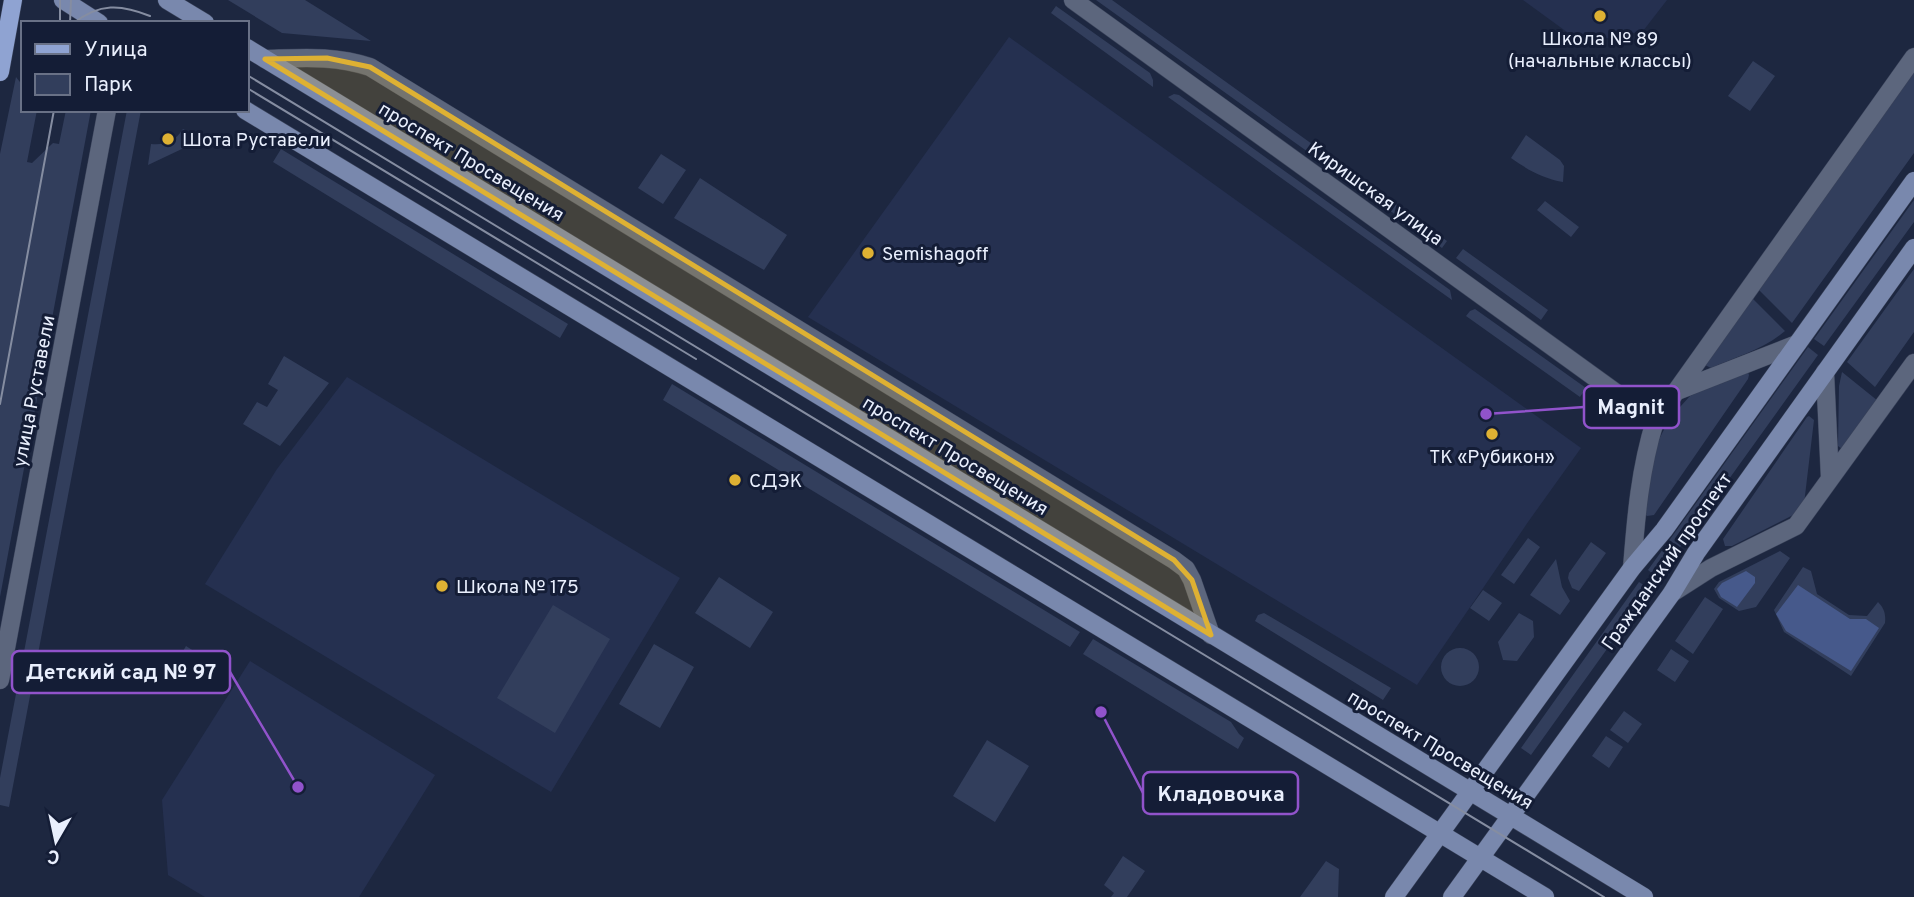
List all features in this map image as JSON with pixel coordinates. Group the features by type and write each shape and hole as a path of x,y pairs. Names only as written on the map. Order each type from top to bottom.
{"main road":[{"path":"0,72 13,0"},
{"path":"63,0 96,21"},
{"path":"167,0 202,21"},
{"name":"проспект Просвещения","path":"248,49 1644,897"},
{"path":"248,112 1545,897"},
{"name":"Гражданский проспект","path":"1394,897 1632,568 1664,530 1914,181"},
{"name":"Гражданский проспект","path":"1452,897 1672,593 1696,553 1914,248"}],"street":[{"name":"Киришская улица","path":"1073,0 1654,421"},
{"name":"Гражданский проспект","path":"1632,568 1636,510 1645,453 1654,421 1914,57"},
{"path":"265,59 338,59 370,67 382,74 1174,560 1186,569 1192,580 1211,635"},
{"name":"улица Руставели","path":"0,680 107,112"},
{"path":"1677,391 1797,344"},
{"path":"1672,593 1711,568 1796,526 1914,363"},
{"path":"1825,372 1830,479"}],"highlighted area":[{"path":"327,58 370,67 1174,560 1192,580 1211,635 697,323 265,59"}],"shaded area":[{"name":"Школа № 89 (начальные классы)","path":"1523,0 1667,0 1643,31 1582,43"},
{"path":"1009,37 1581,448 1417,685 808,317"},
{"name":"Школа № 175","path":"347,377 680,578 551,792 205,584 277,469"},
{"path":"1746,571 1755,577 1755,583 1737,607 1721,597 1717,589 1722,583"},
{"path":"1798,585 1850,619 1866,619 1879,628 1851,671 1786,631 1776,614"},
{"path":"250,661 435,775 359,897 205,897 168,875 162,800"}],"green space":[{"path":"228,0 305,0 371,41 282,33"},
{"path":"1096,0 1112,0 1447,241 1442,248"},
{"path":"1056,6 1150,73 1153,87 1051,13"},
{"path":"1753,61 1775,76 1750,111 1728,96"},
{"path":"1914,71 1914,153 1792,323 1758,289"},
{"path":"16,77 21,83 21,112 37,112 27,162 32,163 53,143 59,144 66,112 91,112 0,597 0,154"},
{"path":"1174,94 1450,290 1452,300 1168,97"},
{"path":"127,112 141,112 9,807 0,805 0,778"},
{"path":"183,129 203,139 148,165 151,144 170,142"},
{"path":"1526,135 1560,160 1564,166 1563,182 1536,173 1511,158"},
{"path":"281,149 568,324 560,338 273,162"},
{"path":"661,154 686,170 663,204 638,188"},
{"path":"700,178 787,235 764,270 674,218"},
{"path":"1914,200 1914,222 1824,346 1814,339"},
{"path":"1545,201 1579,227 1571,237 1537,210"},
{"path":"1463,249 1548,310 1541,320 1456,258"},
{"path":"1914,269 1914,332 1875,387 1847,362"},
{"path":"1751,297 1785,331 1750,352 1711,368 1705,365"},
{"path":"1475,309 1586,388 1580,397 1466,316"},
{"path":"1808,347 1818,355 1658,578 1648,570"},
{"path":"284,356 329,383 280,446 243,424 257,402 267,407 278,390 268,384"},
{"path":"1740,371 1748,372 1748,379 1654,515 1647,516 1645,514 1654,449 1670,418 1690,396"},
{"path":"1842,372 1878,401 1842,449 1838,446 1839,386"},
{"path":"672,384 1080,632 1070,647 663,400"},
{"path":"1809,416 1814,420 1804,504 1799,512 1732,546 1725,546 1723,539"},
{"path":"1528,538 1540,547 1514,584 1501,575"},
{"path":"1591,542 1606,553 1579,591 1572,588 1569,573"},
{"path":"1780,551 1790,558 1756,607 1739,611 1719,598 1714,589 1719,582"},
{"path":"1556,559 1562,587 1570,601 1560,615 1530,595"},
{"path":"1803,567 1811,571 1817,594 1849,615 1867,616 1878,602 1883,609 1885,623 1851,676 1784,632 1774,610"},
{"path":"719,577 773,612 750,648 695,613"},
{"path":"1639,582 1650,589 1531,755 1521,748"},
{"path":"1483,590 1502,603 1489,621 1470,608"},
{"path":"1705,597 1723,609 1693,654 1675,641"},
{"path":"553,605 610,639 555,733 497,698"},
{"path":"1264,613 1391,688 1383,700 1255,621 1258,615"},
{"path":"1519,613 1533,621 1534,637 1517,661 1503,660 1498,642"},
{"path":"1093,639 1231,722 1244,738 1238,749 1083,654"},
{"path":"654,644 694,667 660,728 619,704"},
{"path":"186,646 206,659 187,690 167,678"},
{"path":"1460,648 1474,653 1479,667 1474,681 1460,686 1446,681 1441,667 1446,653"},
{"path":"1671,649 1689,661 1675,682 1657,670"},
{"path":"1624,711 1642,724 1628,743 1610,730"},
{"path":"1606,736 1623,747 1609,768 1592,756"},
{"path":"987,740 1029,766 995,822 953,796"},
{"path":"1123,856 1145,871 1127,897 1111,897 1114,893 1104,885"},
{"path":"1326,861 1339,869 1338,897 1300,897"}],"tram line":[{"path":"60,0 60,21"},
{"path":"70,21 71,0"},
{"path":"77,21 92,12 110,8 129,9 150,16"},
{"path":"248,76 1604,897"},
{"path":"248,89 696,359"},
{"path":"0,404 54,112"}],"place":[{"name":"Школа № 89 (начальные классы)","path":"1600,16"},
{"name":"Шота Руставели","path":"168,139"},
{"name":"Semishagoff","path":"868,253"},
{"name":"Magnit","path":"1486,414"},
{"name":"ТК «Рубикон»","path":"1492,434"},
{"name":"СДЭК","path":"735,480"},
{"name":"Школа № 175","path":"442,586"},
{"name":"Кладовочка","path":"1101,712"},
{"name":"Детский сад № 97","path":"298,787"}]}
